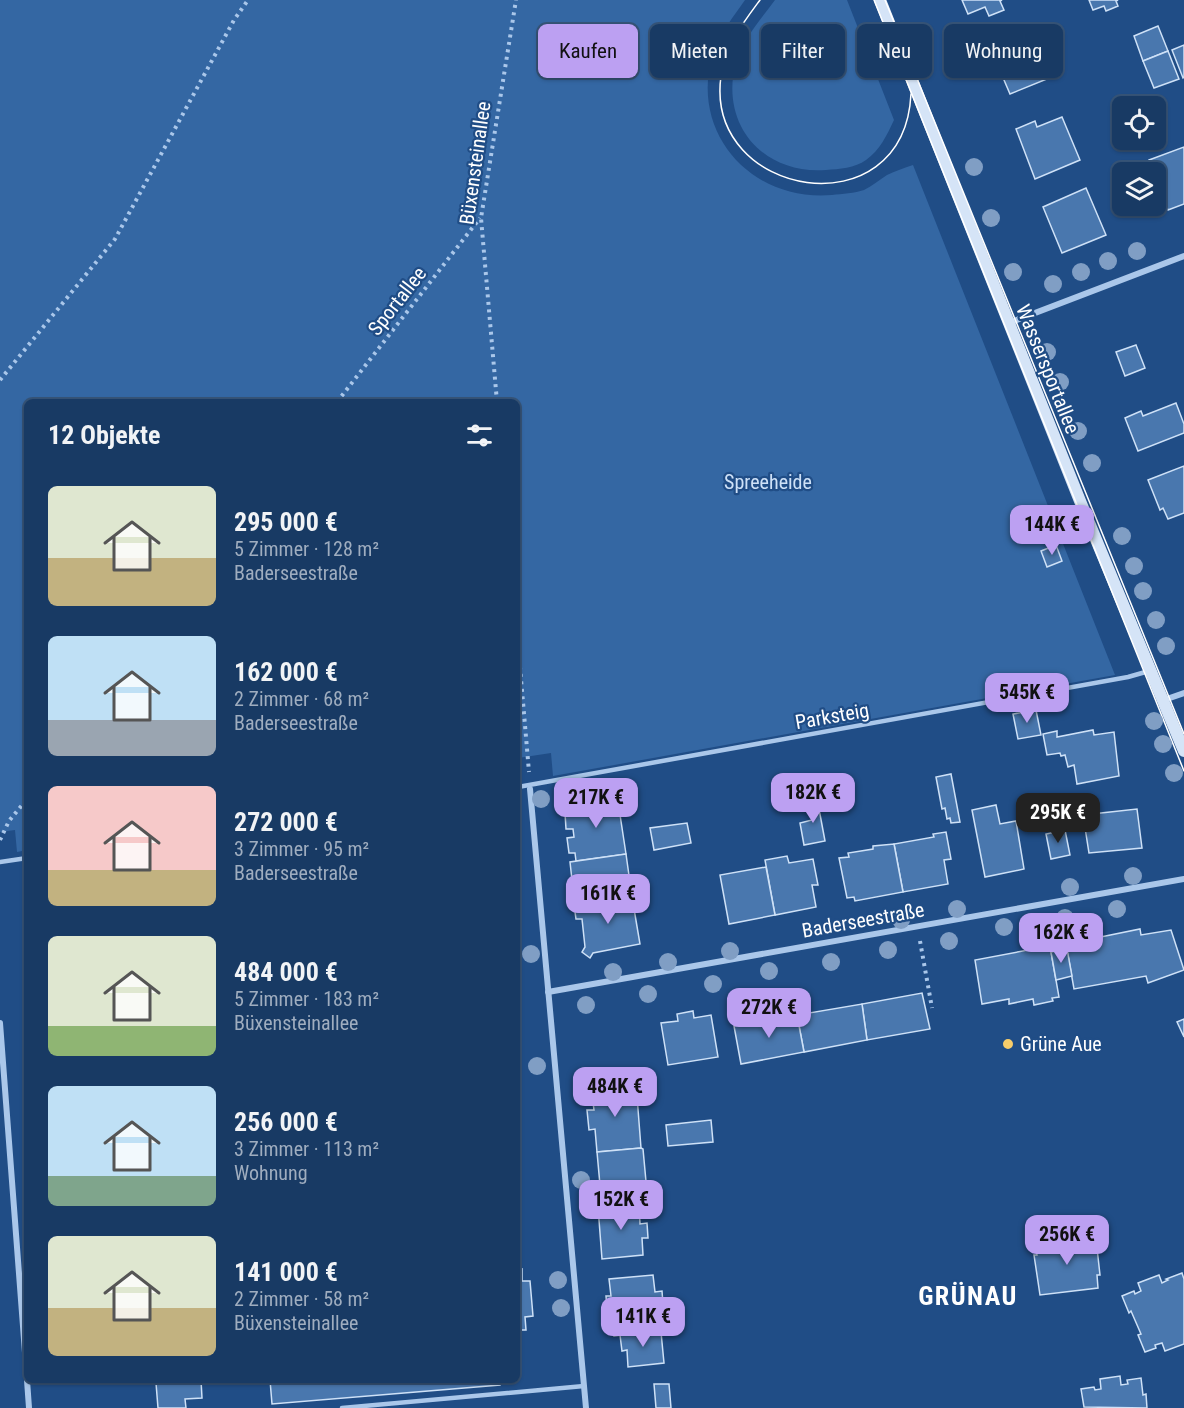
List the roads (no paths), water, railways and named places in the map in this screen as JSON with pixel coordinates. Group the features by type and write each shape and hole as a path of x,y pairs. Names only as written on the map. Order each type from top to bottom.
{"main road":[{"name":"Wassersportallee","path":"880,0 1080,501 1184,751"}],"street":[{"path":"1008,323 1184,256"},
{"path":"1164,700 1184,693"},
{"path":"530,787 586,1408"},
{"name":"Baderseestraße","path":"548,992 1184,879"},
{"path":"0,1023 24,1339"},
{"path":"27,1383 29,1408"}],"lane":[{"name":"Parksteig","path":"520,787 530,787 1152,671"},
{"path":"0,862 24,858"},
{"path":"342,1408 585,1386"}],"tram line":[{"path":"760,0 741,26 731,45 721,76 724,117 743,150 772,172 807,182 843,181 876,167 900,138 911,94"},
{"path":"874,0 1184,771"},
{"path":"885,0 1184,734"}],"place":[{"name":"Grüne Aue","path":"1008,1044"}],"district":[{"name":"GRÜNAU","path":"968,1296"}],"park label":[{"name":"Spreeheide","path":"768,482"}]}
